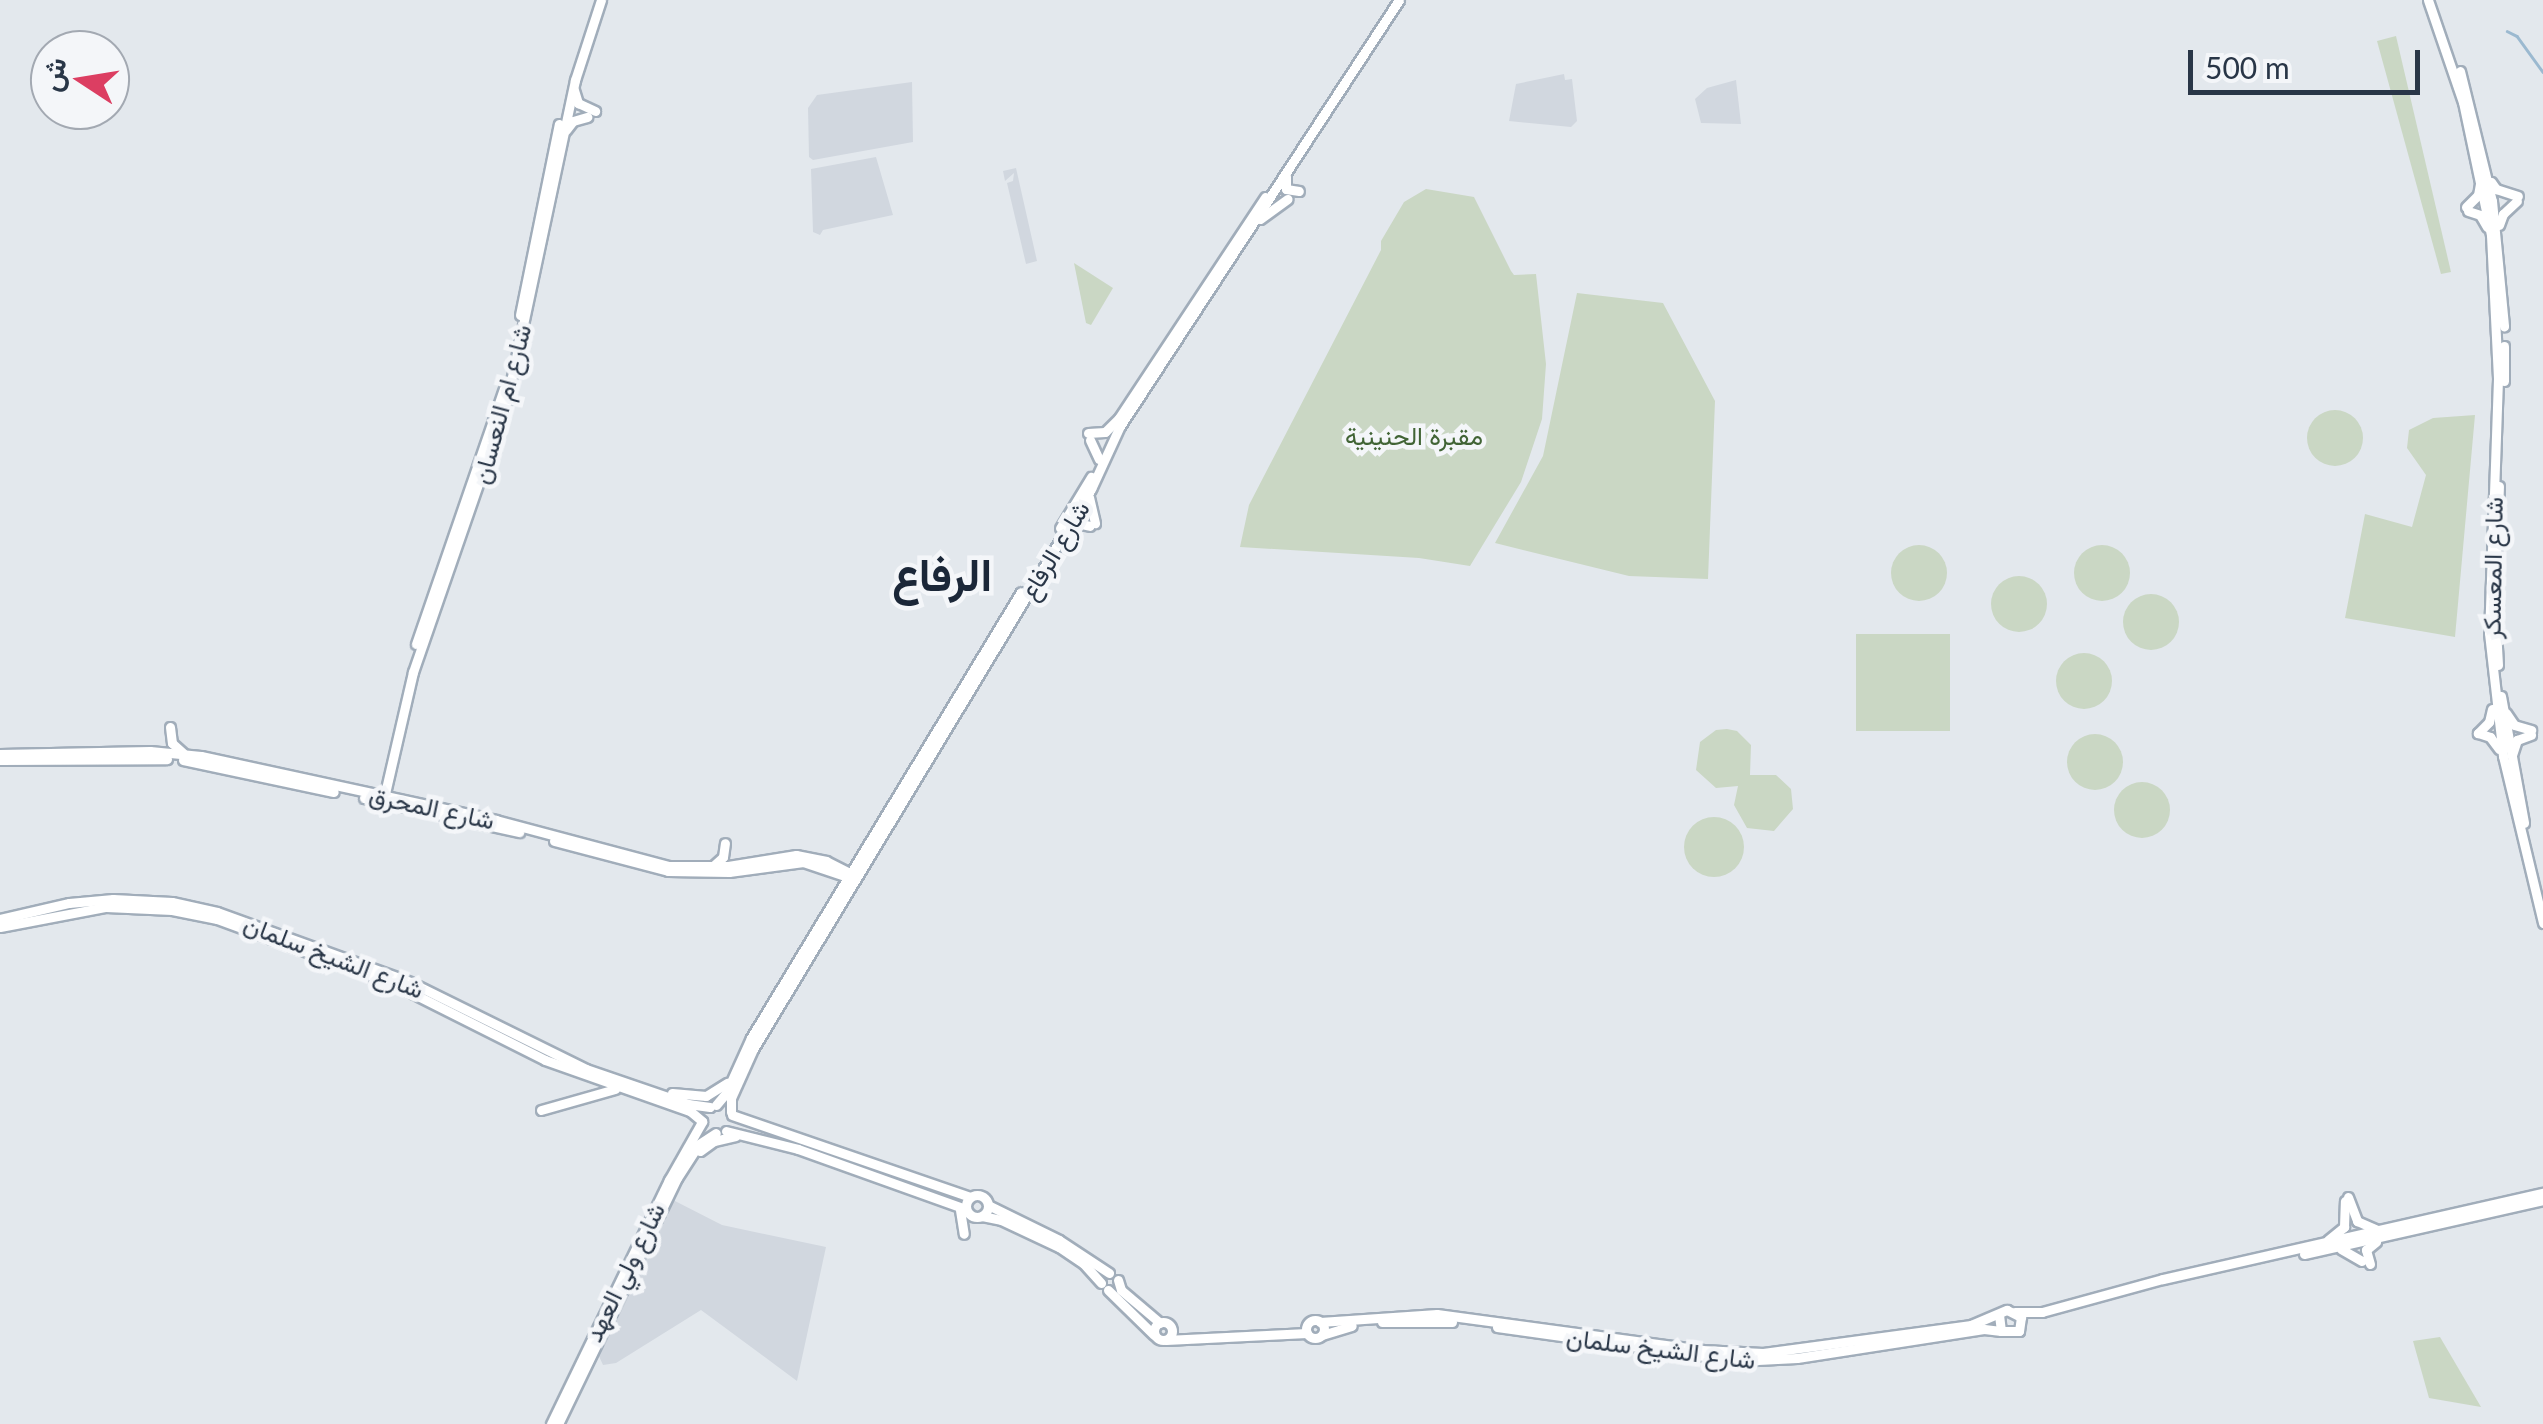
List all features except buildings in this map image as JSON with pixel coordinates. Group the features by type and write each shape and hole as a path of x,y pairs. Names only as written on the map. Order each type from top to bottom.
{"main road":[{"name":"شارع ام النعسان","path":"406,687 508,400 575,80 598,0"},
{"name":"شارع ام النعسان","path":"382,799 406,687 497,413 520,289 528,276 562,112 598,0"},
{"name":"شارع الرفاع","path":"1250,224 1287,173 1396,0"},
{"name":"شارع الرفاع","path":"721,1132 753,1049 852,877 1091,488 1120,426 1396,0"},
{"path":"2430,0 2448,34 2482,169 2479,191 2467,209 2482,217 2494,236"},
{"path":"2430,0 2482,169 2496,189 2517,199 2501,218 2494,236"},
{"path":"563,137 570,123 591,114 578,103 575,80"},
{"name":"شارع المعسكر","path":"2482,169 2494,236 2505,367 2495,598 2500,692 2513,777 2543,898"},
{"path":"1287,173 1286,188 1299,192"},
{"path":"1212,288 1232,231 1288,199"},
{"name":"شارع الرفاع","path":"702,1121 726,1093 833,901 852,877 862,854 1099,459 1118,418 1227,250 1232,231"},
{"name":"شارع المعسكر","path":"2494,236 2498,335 2489,582 2493,681 2503,756 2543,923"},
{"path":"519,348 520,289"},
{"path":"499,428 512,416 508,400"},
{"path":"1099,459 1089,437 1105,432 1118,418"},
{"path":"1066,529 1077,523 1093,524 1088,503 1091,488"},
{"path":"2493,681 2491,718 2478,731 2493,740 2503,756"},
{"path":"2500,692 2510,721 2531,732 2514,745 2513,777"},
{"path":"170,727 172,743 183,757 174,769"},
{"path":"150,752 164,740"},
{"name":"شارع المحرق","path":"86,756 150,752 183,757 382,799 404,800 644,860 704,868 796,856 834,867 852,877"},
{"name":"شارع المحرق","path":"0,757 183,757 520,829 668,872 710,874 795,862 834,867"},
{"path":"359,792 376,788 386,777"},
{"path":"386,777 390,794 404,800"},
{"path":"704,868 720,862 727,844 739,860 752,862"},
{"path":"833,901 838,882 834,867 851,864 862,854"},
{"name":"شارع الشيخ سلمان","path":"0,919 98,900 157,900 201,908 394,976 548,1053 641,1088 731,1113"},
{"name":"شارع الشيخ سلمان","path":"0,927 106,907 172,910 217,919 399,986 532,1054 674,1105 721,1132"},
{"path":"641,1088 706,1096 723,1088 737,1069"},
{"path":"736,1089 736,1108 752,1125"},
{"path":"541,1110 600,1090 624,1090"},
{"path":"559,1114 562,1102"},
{"path":"674,1105 693,1116 695,1138"},
{"path":"721,1132 760,1137 942,1197 972,1216 1001,1220 1059,1247 1083,1262 1150,1326 1154,1335 1166,1340 1171,1329 1121,1290 1118,1280 1059,1240 988,1205 981,1196 970,1197 752,1125 731,1113"},
{"name":"شارع ولي العهد","path":"585,1361 669,1180 702,1121"},
{"name":"شارع ولي العهد","path":"554,1424 684,1167 700,1144 721,1132"},
{"path":"684,1167 714,1141 760,1137"},
{"path":"942,1197 962,1213 964,1234"},
{"path":"966,1209 970,1197"},
{"path":"2543,1197 2378,1239 2163,1285 2037,1319 2013,1334 2002,1332 1999,1315 2015,1311 2042,1312 2163,1278 2543,1197"},
{"path":"2316,1246 2342,1230 2347,1199 2355,1219 2364,1227 2400,1228"},
{"path":"982,1216 988,1205"},
{"path":"2328,1250 2348,1250 2366,1262 2366,1250 2378,1239"},
{"path":"1104,1286 1109,1273"},
{"path":"1104,1286 1118,1280"},
{"path":"1412,1306 1437,1314"},
{"path":"2015,1311 2022,1317 2021,1327"},
{"name":"شارع الشيخ سلمان","path":"1166,1340 1437,1314 1740,1353 1799,1351 1971,1325 1999,1315"},
{"name":"شارع الشيخ سلمان","path":"1312,1326 1314,1338 1332,1329 1379,1322 1445,1321 1738,1360 1866,1348 1984,1329 2002,1332"},
{"path":"1154,1335 1160,1323"},
{"name":"شارع الشيخ سلمان","path":"1171,1329 1312,1326"},
{"path":"1866,1348 1884,1343 1883,1338"}],"shaded area":[{"path":"1564,74 1565,80 1572,79 1577,121 1571,127 1509,121 1516,84"},
{"path":"1736,80 1741,124 1701,123 1695,99 1707,88"},
{"path":"912,82 913,142 813,160 809,157 808,108 817,95"},
{"path":"876,157 893,215 823,230 820,235 813,232 811,169"},
{"path":"1016,168 1037,261 1026,264 1007,183 1013,181 1014,173 1005,181 1003,171"},
{"path":"673,1200 722,1225 826,1247 797,1381 701,1310 616,1363 603,1365 598,1354"}],"green space":[{"path":"2396,36 2451,272 2441,274 2377,41"},
{"name":"مقبرة الحنينية","path":"1426,189 1474,197 1514,275 1536,274 1546,364 1542,419 1521,482 1470,566 1419,558 1240,547 1249,505 1381,250 1381,241 1404,202"},
{"path":"1074,263 1113,288 1091,325 1086,323"},
{"path":"1577,293 1663,303 1715,401 1708,579 1629,576 1495,543 1543,456"},
{"path":"2335,410 2355,418 2363,438 2355,458 2335,466 2315,458 2307,438 2315,418"},
{"path":"2475,415 2455,637 2345,618 2365,514 2412,527 2426,475 2407,448 2409,430 2433,418"},
{"path":"1919,545 1939,553 1947,573 1939,593 1919,601 1899,593 1891,573 1899,553"},
{"path":"2102,545 2122,553 2130,573 2122,593 2102,601 2082,593 2074,573 2082,553"},
{"path":"2019,576 2039,584 2047,604 2039,624 2019,632 1999,624 1991,604 1999,584"},
{"path":"2151,594 2171,602 2179,622 2171,642 2151,650 2131,642 2123,622 2131,602"},
{"path":"1856,634 1950,634 1950,731 1856,731"},
{"path":"2084,653 2104,661 2112,681 2104,701 2084,709 2064,701 2056,681 2064,661"},
{"path":"1716,730 1737,731 1751,745 1750,775 1776,775 1791,789 1793,809 1774,831 1747,828 1734,805 1738,786 1716,788 1696,770 1700,742"},
{"path":"2095,734 2115,742 2123,762 2115,782 2095,790 2075,782 2067,762 2075,742"},
{"path":"2142,782 2162,790 2170,810 2162,830 2142,838 2122,830 2114,810 2122,790"},
{"path":"1714,817 1735,826 1744,847 1735,868 1714,877 1693,868 1684,847 1693,826"},
{"path":"2440,1337 2481,1407 2429,1398 2413,1341"}],"waterway":[{"path":"2507,31 2517,36 2543,72"}],"district":[{"name":"الرفاع","path":"942,575"}]}
